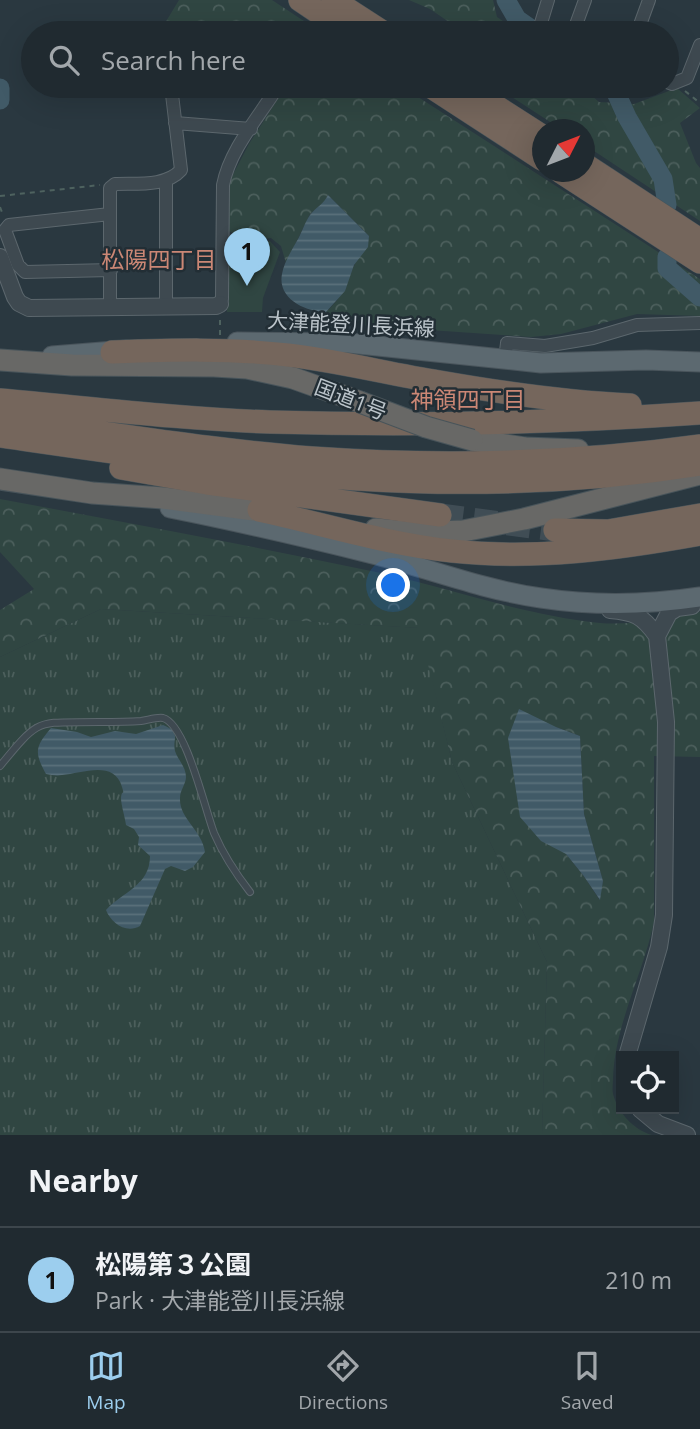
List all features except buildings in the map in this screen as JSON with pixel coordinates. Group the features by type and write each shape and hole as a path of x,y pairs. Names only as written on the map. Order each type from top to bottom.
{"highway":[{"path":"300,0 331,21"},
{"path":"333,0 365,21"},
{"path":"448,98 532,152"},
{"path":"483,98 532,130"},
{"path":"595,171 700,240"},
{"path":"576,182 700,262"},
{"path":"112,352 202,349 247,351 329,360 439,382 561,400 700,407"},
{"name":"国道1号","path":"0,359 72,365 247,368 293,378 426,428 472,440 525,448 585,450 700,440"},
{"path":"0,400 268,422 460,424 700,413"},
{"path":"0,419 257,452 406,463 541,462 700,446"},
{"path":"0,436 255,470 381,480 541,479 636,473 700,464"},
{"path":"0,448 207,483 440,515"},
{"path":"0,479 92,493 163,498 259,510 365,528 440,533 491,527 700,474"},
{"path":"259,510 423,547 475,552 578,552 640,545 700,534"},
{"path":"555,530 592,532 626,529 700,515"}],"main road":[{"name":"大津能登川長浜線","path":"0,359 220,342 309,341 391,346 553,363 646,360 700,362"},
{"path":"92,493 285,533 517,594 602,604 657,603 700,597"}],"street":[{"path":"542,21 548,0"},
{"path":"577,21 585,0"},
{"path":"641,21 649,0"},
{"path":"679,80 687,78 700,45"},
{"path":"110,308 110,188 115,184 166,180 175,177 181,170 173,98"},
{"path":"0,257 15,297 24,306 220,308 223,186 231,160 270,98"},
{"path":"176,122 251,129"},
{"path":"166,180 166,307"},
{"path":"110,214 9,225 5,230 18,264 25,272 111,270"},
{"path":"505,360 507,342 545,346 593,338 637,325 700,323"},
{"path":"573,602 634,614 648,624 657,636 666,722 664,915 659,947 629,1051"},
{"path":"657,636 669,612 677,608 700,605"},
{"path":"646,1114 658,1124 687,1135"}],"lane":[{"path":"0,766 26,734 37,725 48,721 99,722 162,718 172,724 186,748 214,834 235,873 250,892"}],"path":[{"path":"679,86 700,103"},
{"path":"0,196 105,184 110,188"},
{"path":"220,308 220,330"}],"green space":[{"path":"179,0 272,0 304,21 166,21"},
{"path":"409,0 493,0 497,17 503,21 448,21 430,9"},
{"path":"679,90 700,108 680,123 700,168 700,221 595,152 595,119 546,119 513,98 594,98 599,102 634,104 650,98 679,98"},
{"path":"278,98 420,98 532,171 532,182 550,182 700,279 700,316 637,314 561,334 531,337 341,324 326,312 343,290 367,245 369,236 328,195 310,214 286,263 281,246 271,238 247,240 227,230 228,184"},
{"path":"270,241 280,252 263,298 262,312 227,312 226,243"},
{"path":"0,499 371,571 571,619 625,623 700,612 700,757 654,756 654,922 619,1038 613,1078 616,1114 623,1114 633,1125 652,1135 542,1135 547,962 452,762 419,628 101,609 0,657 0,610 34,589 0,552","holes":["556,727 580,736 584,814 603,881 599,899 566,854"]},
{"path":"101,609 420,628 452,762 547,962 542,1135 0,1135 0,657"}],"water":[{"path":"328,195 369,236 368,247 354,265 345,291 326,312 302,307 288,297 282,283 282,274 288,256 310,215"},
{"path":"519,709 580,736 584,814 603,881 600,900 566,854 541,841 520,817 508,738"},
{"path":"163,725 174,733 175,751 186,773 180,795 183,812 200,837 205,852 193,867 185,871 171,866 165,869 140,926 129,929 115,923 106,910 140,882 149,866 150,856 138,845 139,837 134,829 126,825 121,801 123,792 118,778 112,773 96,770 46,774 39,760 38,750 51,728 91,737 115,731 136,734"}],"waterway":[{"path":"506,0 520,21"},
{"path":"0,88 0,100"},
{"path":"618,98 663,179 667,205"},
{"path":"667,257 667,268 700,297"}],"tunnel":[{"path":"440,515 555,530"}],"place":[{"name":"松陽第３公園","path":"247,286"}],"district":[{"name":"松陽四丁目","path":"159,259"},
{"name":"神領四丁目","path":"468,399"}]}
